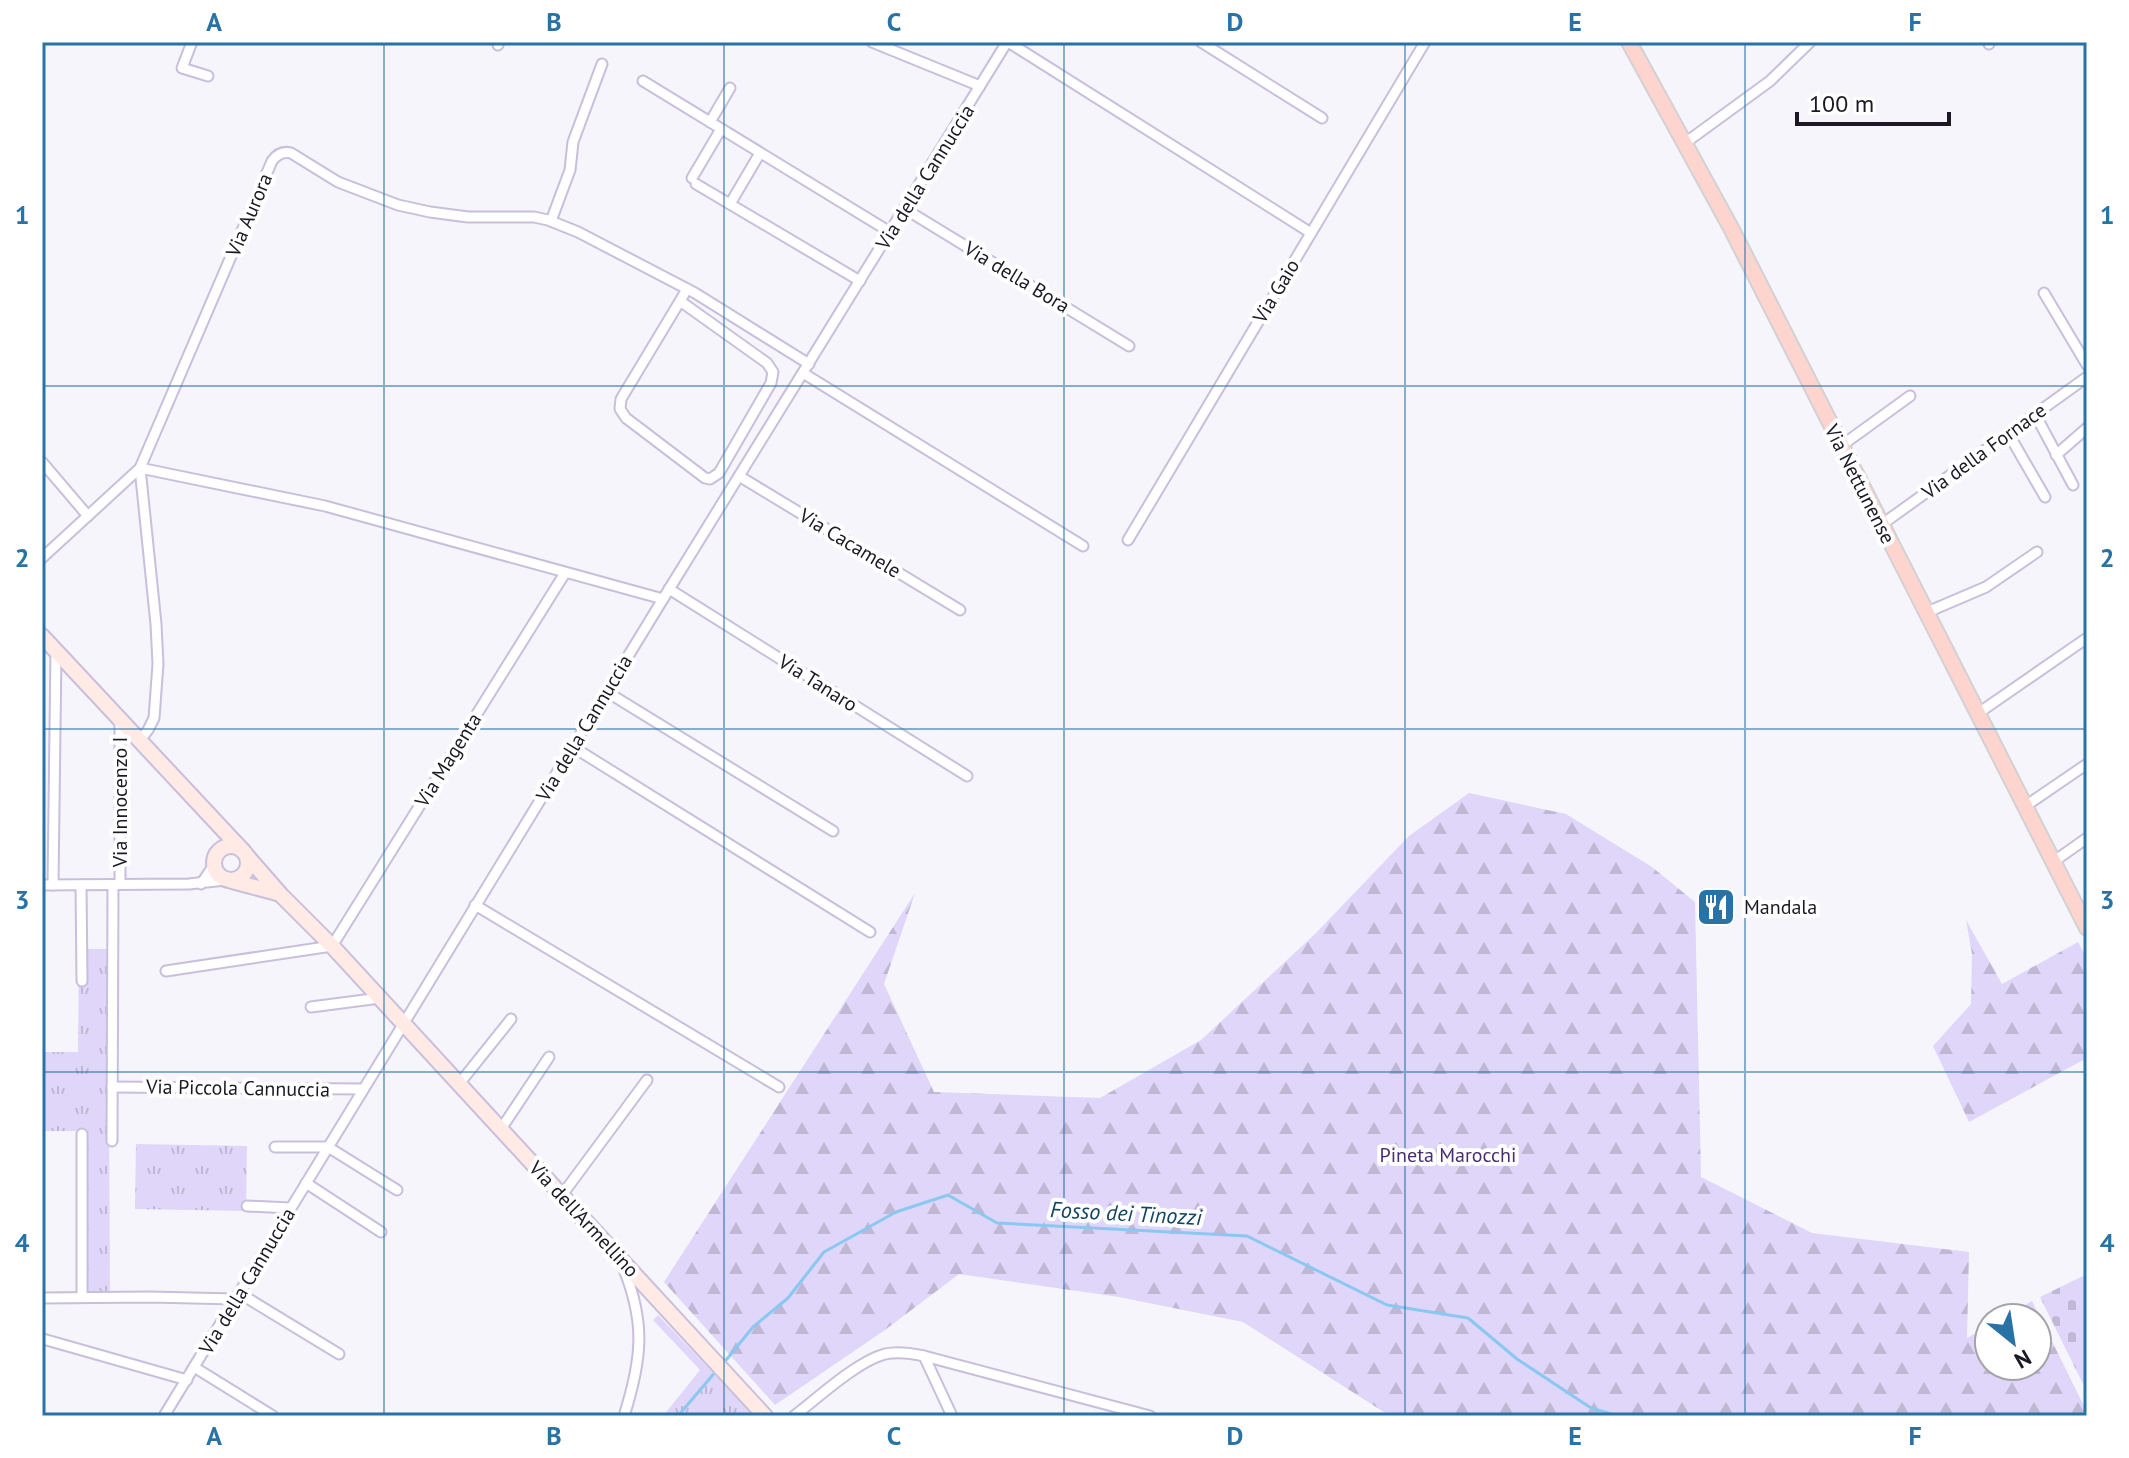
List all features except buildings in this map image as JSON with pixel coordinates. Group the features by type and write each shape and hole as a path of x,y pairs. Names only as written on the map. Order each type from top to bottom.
{"main road":[{"name":"Via Nettunense","path":"1629,42 1731,228 2087,928"}],"street":[{"path":"192,42 180,72 208,76"},
{"path":"872,42 980,86"},
{"path":"1008,42 1311,233"},
{"name":"Via della Cannuccia","path":"164,1416 669,589 1008,42"},
{"path":"1201,42 1322,118"},
{"name":"Via Gaio","path":"1128,540 1425,42"},
{"path":"1685,143 1770,81 1810,42"},
{"path":"551,221 569,175 573,142 602,64"},
{"path":"643,81 890,232"},
{"path":"710,122 730,88"},
{"path":"721,129 694,181 860,281"},
{"name":"Via Aurora","path":"139,741 154,718 158,664 140,468 277,155 291,153 352,188 416,209 468,217 524,216 551,221 590,237 687,289 809,364"},
{"path":"730,204 760,153"},
{"name":"Via della Bora","path":"905,209 1129,346"},
{"path":"680,301 767,363 773,372 771,383 727,460 717,475 710,479 626,418 620,409 621,399 687,289"},
{"path":"2044,293 2087,365"},
{"path":"803,373 1083,546"},
{"name":"Via della Fornace","path":"1881,525 2087,377"},
{"path":"1841,446 1910,396"},
{"path":"2035,414 2073,485"},
{"path":"2056,455 2087,428"},
{"path":"2008,433 2045,497"},
{"path":"42,462 88,516"},
{"path":"42,558 140,468 325,506 663,599"},
{"name":"Via Cacamele","path":"739,476 960,610"},
{"path":"1925,613 1986,587 2037,552"},
{"name":"Via Magenta","path":"332,946 565,573"},
{"name":"Via Tanaro","path":"669,589 967,776"},
{"name":"Via dell'Armellino","path":"42,636 765,1416"},
{"path":"1977,714 2087,638"},
{"path":"53,885 56,651"},
{"path":"607,692 833,831"},
{"name":"Via Innocenzo I","path":"112,1141 120,720"},
{"path":"573,747 870,932"},
{"path":"2024,807 2087,764"},
{"path":"206,810 213,831 216,873 228,880 281,895"},
{"path":"2053,862 2087,838"},
{"path":"42,885 201,884 228,880 240,878 246,872 248,864 245,854 238,847 228,846 219,850 201,884"},
{"path":"81,885 82,981"},
{"path":"475,905 779,1087"},
{"path":"166,971 332,946"},
{"path":"311,1007 380,998"},
{"path":"459,1084 511,1019"},
{"path":"501,1129 549,1057"},
{"path":"562,1195 647,1080"},
{"name":"Via Piccola Cannuccia","path":"112,1087 363,1089"},
{"path":"82,1134 82,1297"},
{"path":"275,1147 328,1147 397,1190"},
{"path":"306,1183 381,1232"},
{"path":"247,1206 291,1208"},
{"path":"618,1256 633,1291 639,1329 636,1376 624,1416"},
{"path":"42,1298 238,1296 339,1354"},
{"path":"43,1339 187,1380"},
{"path":"794,1416 859,1366 899,1352 1150,1416"},
{"path":"924,1356 952,1416"},
{"path":"194,1367 273,1416"}],"green space":[{"name":"Pineta Marocchi","path":"1469,793 1566,814 1652,867 1695,902 1701,1177 1812,1233 1969,1252 1967,1338 1973,1335 1973,1382 2053,1382 2053,1343 2087,1416 1390,1416 1243,1322 1119,1297 959,1274 885,1330 775,1405 664,1282 915,893 884,984 934,1092 1100,1098 1201,1040 1315,934 1409,836"},
{"path":"1966,920 2002,984 2078,942 2087,959 2087,1058 1969,1122 1933,1046 1971,1004 1972,954"},
{"path":"79,949 108,949 110,1294 87,1294 86,1131 42,1131 42,1052 78,1052"},
{"path":"136,1144 247,1146 246,1211 135,1209"},
{"path":"2087,1274 2087,1392 2053,1323 2053,1302 2042,1302 2040,1297"},
{"path":"658,1315 754,1416 663,1416 700,1370 653,1320"}],"waterway":[{"name":"Fosso dei Tinozzi","path":"722,1365 753,1327 788,1298 824,1252 896,1212 948,1195 997,1223 1247,1236 1387,1305 1468,1318 1517,1359 1591,1408 1618,1416"},
{"name":"Fosso dei Tinozzi","path":"678,1416 717,1370"}],"place":[{"name":"Mandala","path":"1716,907"}]}
